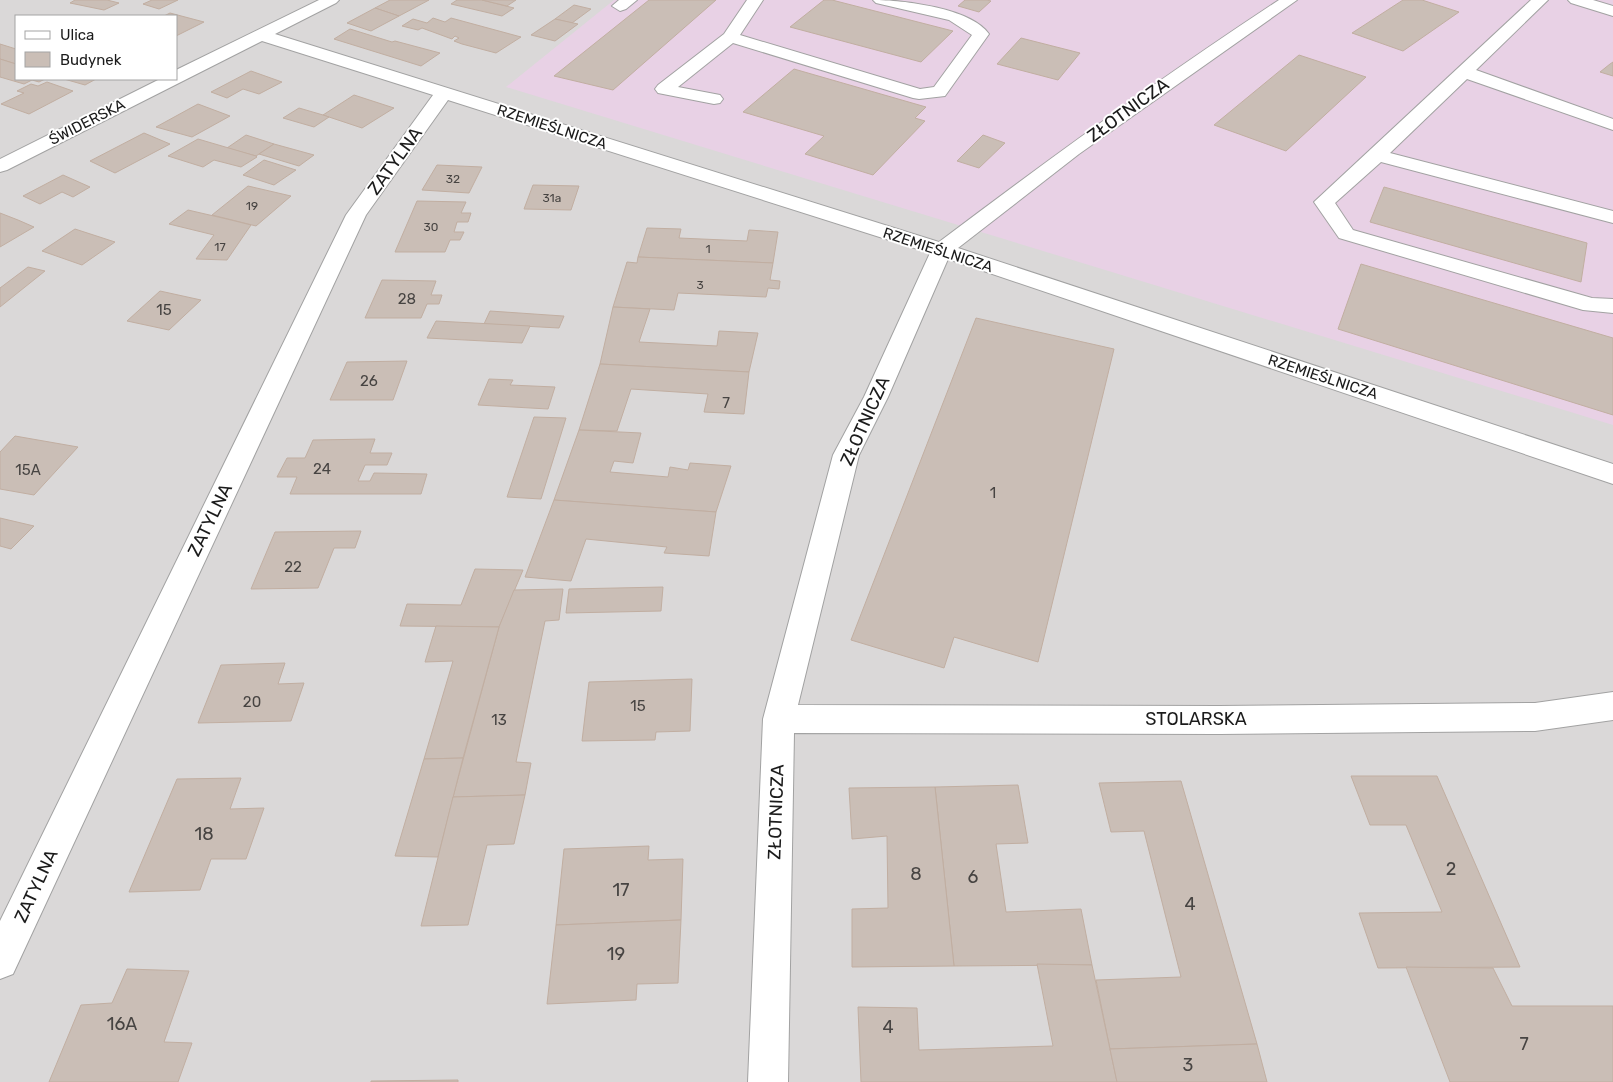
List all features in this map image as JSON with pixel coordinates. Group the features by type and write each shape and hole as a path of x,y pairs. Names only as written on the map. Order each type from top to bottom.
{"street":[{"name":"ŚWIDERSKA","path":"178,76 331,0"},
{"path":"714,99 664,88 730,37 755,0"},
{"path":"730,37 919,94 939,92 981,34 954,18 881,0"},
{"name":"ZŁOTNICZA","path":"768,1082 778,719 846,455 876,396 942,250 1072,150 1188,67 1289,0"},
{"path":"1540,0 1324,202 1346,234 1591,305 1613,306"},
{"path":"1576,0 1613,11"},
{"name":"RZEMIEŚLNICZA","path":"260,35 942,250 1613,474"},
{"path":"1464,72 1613,125"},
{"name":"ŚWIDERSKA","path":"0,166 171,80"},
{"name":"ZATYLNA","path":"0,961 356,215 444,93"},
{"path":"1377,154 1613,217"},
{"name":"STOLARSKA","path":"778,719 1219,720 1535,717 1613,706"}],"shaded area":[{"path":"0,0 1613,0 1613,1082 0,1082"},
{"path":"614,0 1613,0 1613,425 506,87"}],"building":[{"path":"75,0 107,0 119,3 104,10 70,3"},
{"path":"152,0 178,0 159,9 143,4"},
{"path":"390,0 429,0 399,16 375,8"},
{"path":"457,0 482,0 514,8 502,16 451,4"},
{"path":"482,0 516,0 507,6"},
{"path":"649,0 716,0 613,90 554,76"},
{"path":"824,0 832,0 953,31 921,62 790,27"},
{"path":"965,0 991,1 979,12 958,6"},
{"path":"1403,0 1422,0 1459,12 1403,51 1352,33"},
{"path":"574,5 591,9 572,23 555,19"},
{"path":"375,8 399,16 371,31 347,23"},
{"path":"178,15 204,22 178,35"},
{"path":"433,18 445,22 451,18 521,37 496,53 454,41 459,38 455,36 452,39 422,28 418,30 402,26 413,19 427,23"},
{"path":"555,19 578,24 555,41 531,35"},
{"path":"350,29 392,42 395,41 440,53 421,66 334,39"},
{"path":"1021,38 1080,53 1058,80 997,64"},
{"path":"0,44 15,49 15,64 0,59"},
{"path":"1299,55 1366,77 1286,151 1214,125"},
{"path":"0,59 15,64 15,80 32,80 24,84 0,77"},
{"path":"1613,62 1613,76 1600,72 1610,64"},
{"path":"794,69 926,107 915,118 925,121 873,175 805,154 824,136 743,112"},
{"path":"251,71 282,82 259,94 243,89 227,98 211,92"},
{"path":"68,80 94,80 85,85"},
{"path":"47,82 73,91 29,114 1,104 24,93 17,91 31,84 38,86"},
{"path":"354,95 394,108 362,128 323,115"},
{"path":"198,104 230,116 192,137 156,127"},
{"path":"299,108 329,117 314,127 283,118"},
{"path":"144,133 170,144 115,173 90,161"},
{"path":"246,135 274,144 256,156 227,148"},
{"path":"983,135 1005,143 979,168 957,161"},
{"path":"198,139 257,157 241,167 214,160 203,167 168,156"},
{"path":"274,144 314,155 299,166 259,154"},
{"path":"264,160 296,170 274,185 243,175"},
{"path":"437,165 482,167 469,193 422,190"},
{"path":"63,175 90,187 73,197 62,192 40,204 23,196"},
{"path":"533,185 579,186 571,210 524,209"},
{"path":"248,186 291,196 256,226 212,215"},
{"path":"1384,187 1587,243 1581,282 1370,222"},
{"path":"417,201 466,202 461,213 471,213 468,222 457,222 454,232 464,232 460,240 450,240 445,252 395,252"},
{"path":"188,210 251,225 227,260 196,259 214,235 169,224"},
{"path":"0,213 18,220 34,227 0,247"},
{"path":"647,228 681,229 679,238 747,241 749,230 778,232 773,263 638,257"},
{"path":"75,229 115,242 82,265 42,251"},
{"path":"638,257 773,263 770,280 780,281 779,289 768,288 766,297 678,293 674,310 613,307 627,262 637,263"},
{"path":"1361,264 1613,338 1613,415 1338,329"},
{"path":"28,267 45,271 0,307 0,288"},
{"path":"382,280 436,281 431,295 442,295 439,304 427,304 421,318 365,318"},
{"path":"160,291 201,300 169,330 127,321"},
{"path":"613,307 650,309 639,342 717,346 719,331 758,333 749,372 600,364"},
{"path":"490,311 564,316 559,328 484,324"},
{"path":"976,318 1114,349 1038,662 954,637 944,668 851,640"},
{"path":"436,321 530,326 522,343 427,338"},
{"path":"407,361 393,400 330,400 347,362"},
{"path":"600,364 749,372 744,414 704,412 708,394 631,389 617,431 579,430"},
{"path":"489,379 513,380 510,385 555,387 548,409 478,405"},
{"path":"534,417 566,418 541,499 507,497"},
{"path":"579,430 641,433 633,463 614,461 610,472 668,477 670,467 688,470 690,463 731,466 716,512 554,500"},
{"path":"15,436 78,447 34,495 0,489 0,452"},
{"path":"375,439 370,453 392,453 387,465 365,465 358,481 370,481 374,473 427,474 421,494 290,494 297,477 277,477 287,458 305,458 313,440"},
{"path":"554,500 716,512 709,556 664,553 667,547 586,539 571,581 525,577"},
{"path":"0,518 34,526 11,549 0,546"},
{"path":"361,531 355,548 334,548 318,588 251,589 275,532"},
{"path":"475,569 523,570 499,627 400,626 407,604 461,605"},
{"path":"663,587 661,611 566,613 569,589"},
{"path":"563,589 559,620 545,621 516,762 531,763 525,795 453,797 499,627 514,590"},
{"path":"436,626 499,627 463,758 424,759 453,661 425,662"},
{"path":"285,663 278,684 304,683 291,721 198,723 221,665"},
{"path":"692,679 690,731 656,732 655,740 582,741 589,682"},
{"path":"463,758 438,857 395,856 424,759"},
{"path":"1351,776 1437,776 1520,967 1378,968 1359,913 1442,912 1406,825 1370,825"},
{"path":"241,778 230,809 264,808 246,859 211,859 200,890 129,892 177,779"},
{"path":"1181,781 1257,1044 1110,1049 1096,980 1181,977 1144,831 1111,832 1099,783"},
{"path":"1018,785 1028,843 996,844 1006,912 1081,909 1092,965 954,966 935,787"},
{"path":"935,787 954,966 852,967 852,909 888,908 887,836 852,839 849,788"},
{"path":"525,795 514,844 487,845 468,925 421,926 453,797"},
{"path":"649,846 648,860 683,859 681,920 556,925 564,849"},
{"path":"681,920 678,983 637,984 636,1000 547,1004 556,925"},
{"path":"1037,964 1092,965 1117,1082 861,1082 858,1007 917,1008 919,1050 1053,1046"},
{"path":"1406,967 1493,968 1512,1006 1613,1006 1613,1082 1450,1082"},
{"path":"127,969 189,971 164,1042 192,1043 178,1082 49,1082 81,1005 112,1003"},
{"path":"1257,1044 1267,1082 1117,1082 1110,1049"},
{"path":"458,1080 458,1082 371,1082 371,1081"}]}
